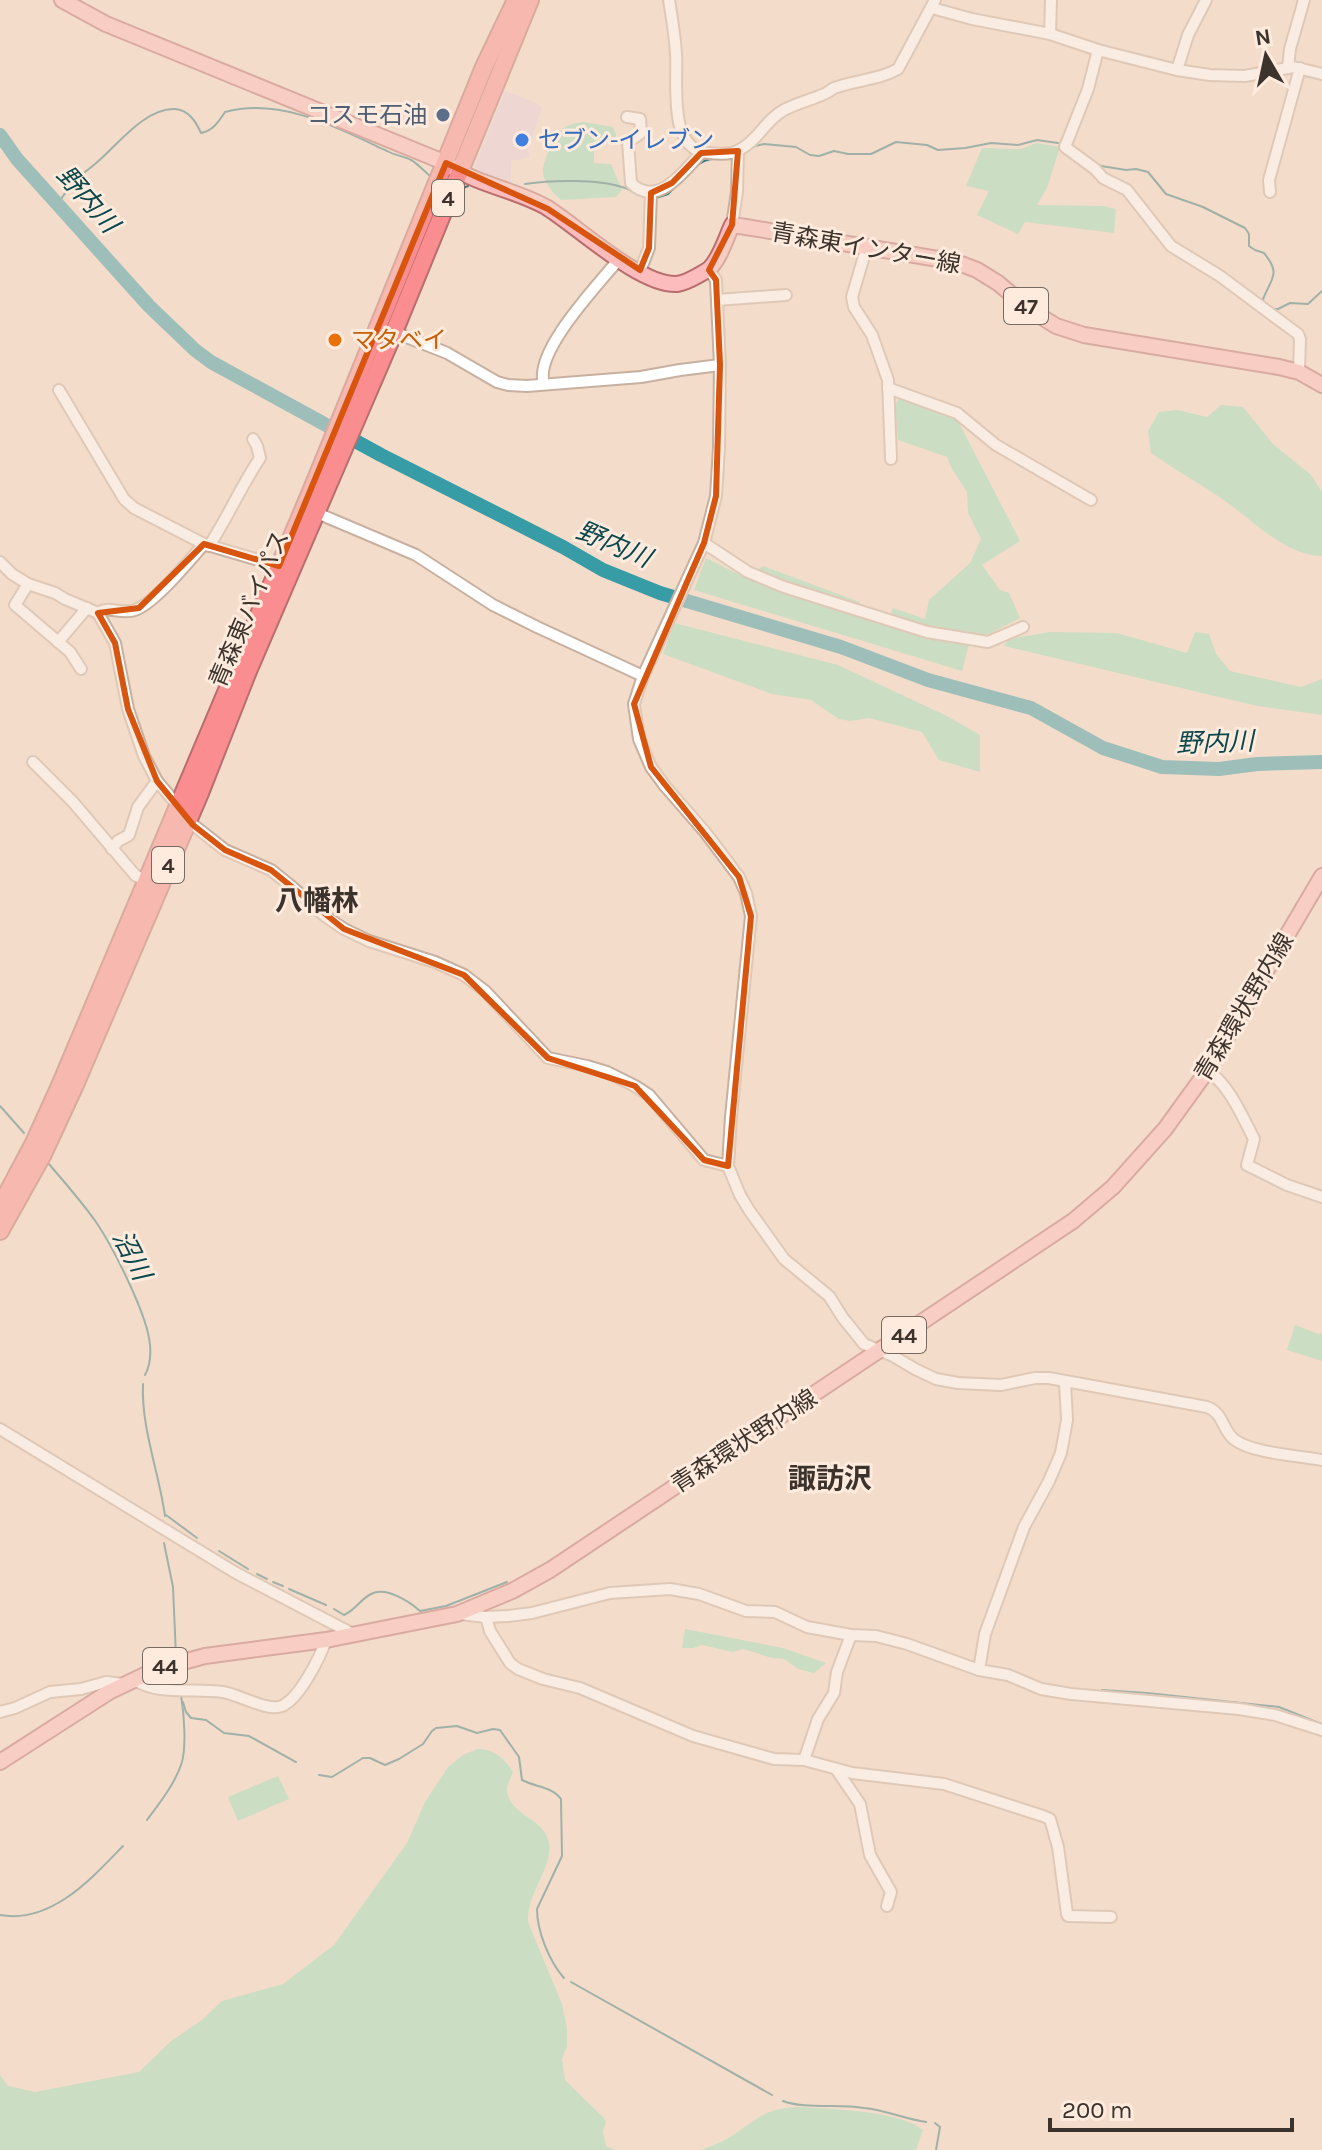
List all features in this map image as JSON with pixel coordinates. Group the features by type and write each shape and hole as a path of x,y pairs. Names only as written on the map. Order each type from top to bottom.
{"highway":[{"name":"青森東バイパス","path":"0,1231 43,1154 74,1087 279,566 366,397 394,332 484,67 516,0"},
{"name":"青森東バイパス","path":"0,1207 59,1088 146,881 182,813 200,793 248,671 317,513 320,488 356,382 530,0"}],"main road":[{"path":"62,0 106,24 528,198 619,259 654,278 678,284 709,270 732,225"},
{"name":"青森東インター線","path":"732,225 956,262 998,283 1029,309 1056,326 1084,335 1279,367 1299,372 1322,385"},
{"name":"青森環状野内線","path":"0,1762 128,1682 179,1662 326,1640 457,1614 512,1591 550,1570 880,1352 1084,1212 1113,1187 1165,1129 1207,1071 1322,876"}],"street":[{"path":"669,0 676,44 676,100 682,134 688,144 701,153 738,151 783,110 833,88 898,69 934,4 972,19 1050,34 1177,70 1245,76 1294,68 1322,74"},
{"path":"1050,34 1051,0"},
{"path":"1177,70 1188,35 1206,0"},
{"path":"1270,192 1269,180 1294,68 1290,49 1304,0"},
{"path":"1098,50 1088,89 1065,147 1103,178 1127,190 1171,246 1220,276 1298,334 1299,372"},
{"path":"627,117 640,119 641,133 628,142 631,183 637,189 651,193 664,189 701,153"},
{"path":"732,225 738,151"},
{"path":"640,271 649,248 651,193"},
{"path":"867,246 852,297 854,307 872,335 888,380 891,459"},
{"path":"544,384 541,377 544,361 556,338 619,259"},
{"path":"709,270 716,280 720,365 716,496 704,543 643,676 634,704 639,739 651,767 739,877 746,893 751,916 728,1166 745,1203 784,1259 829,1296 864,1344 936,1379 1001,1385 1049,1378 1207,1407 1217,1412 1231,1436 1243,1445 1322,1460"},
{"path":"717,300 786,295"},
{"path":"394,332 447,353 497,382 527,386 641,377 720,365"},
{"path":"888,388 957,413 996,445 1091,500"},
{"path":"59,390 124,499 134,508 206,545 279,566"},
{"path":"58,642 92,611 126,612 139,608 168,585 220,529 242,484 260,458 253,439"},
{"path":"317,513 416,555 493,605 643,676"},
{"path":"704,543 748,572 784,587 927,632 988,642 1023,627"},
{"path":"0,562 28,584 92,611 115,643 128,709 144,756 157,781 182,813 225,850 271,870 344,929 464,975 485,991 548,1058 597,1069 635,1086 649,1095 704,1160 728,1166"},
{"path":"28,584 15,605 70,652 81,669"},
{"path":"33,762 73,802 135,875 146,881"},
{"path":"112,849 129,835 138,807 157,781"},
{"path":"1207,1071 1216,1076 1254,1139 1247,1165 1287,1185 1322,1197"},
{"path":"979,1670 985,1634 1024,1527 1049,1481 1064,1444 1067,1420 1065,1382"},
{"path":"0,1429 236,1573 353,1634"},
{"path":"457,1614 486,1617 532,1613 610,1593 670,1589 699,1594 746,1611 775,1612 807,1627 876,1636 907,1644 979,1670 1008,1675 1041,1689 1239,1709 1275,1715 1322,1730"},
{"path":"486,1617 490,1631 510,1663 518,1669 580,1688 693,1736 774,1759 804,1760 836,1769 944,1784 1050,1819 1056,1837 1068,1916 1111,1917"},
{"path":"804,1760 818,1719 834,1693 837,1672 851,1635"},
{"path":"0,1712 50,1692 81,1689 106,1682 128,1682 180,1691 221,1692 278,1708 287,1704 308,1677 319,1660 326,1640"},
{"path":"836,1769 860,1804 870,1855 891,1892 887,1906"}],"highlighted area":[{"path":"738,151 732,225 709,270 716,280 720,365 716,496 704,543 634,704 651,767 739,877 751,916 728,1166 704,1160 635,1086 548,1058 464,975 344,929 271,870 225,850 193,825 157,781 128,709 115,643 98,613 139,608 204,544 279,566 446,163 548,209 640,270 649,248 651,193 672,183 701,153"}],"shaded area":[{"path":"505,91 542,107 528,150 530,157 511,161 511,183 474,175 475,165"}],"green space":[{"path":"584,122 613,127 615,142 594,143 594,163 611,164 622,190 616,197 561,200 545,181 544,165 557,135 565,127"},
{"path":"1036,143 1060,147 1047,188 1037,205 1116,209 1114,233 1025,222 1018,234 977,215 989,191 966,186 982,148 1021,149"},
{"path":"900,396 958,421 1020,541 982,565 1000,590 1009,593 1020,618 989,634 972,634 962,671 694,590 706,558 746,578 763,566 860,602 859,606 890,615 893,608 925,619 929,600 970,563 981,539 968,513 967,492 947,457 898,440 895,405"},
{"path":"1221,405 1243,407 1273,444 1311,475 1322,492 1322,556 1295,550 1270,536 1225,501 1151,453 1148,431 1159,412 1177,410 1207,417"},
{"path":"674,623 838,665 947,716 980,735 980,772 939,760 922,732 869,718 839,719 811,700 772,694 663,654"},
{"path":"1050,632 1117,633 1187,653 1195,632 1209,634 1216,654 1230,671 1301,687 1322,679 1322,715 1257,706 1004,646 1008,639"},
{"path":"1295,1325 1322,1333 1322,1361 1287,1350"},
{"path":"685,1629 783,1648 826,1663 814,1673 798,1669 784,1659 743,1649 733,1652 702,1645 682,1648"},
{"path":"477,1749 494,1753 506,1762 513,1772 507,1788 509,1799 541,1828 549,1843 547,1862 531,1901 528,1922 562,2004 567,2028 567,2046 562,2059 565,2080 603,2117 606,2122 603,2132 606,2146 616,2150 0,2150 0,2075 8,2086 35,2092 139,2072 170,2042 202,2020 222,2001 283,1984 334,1945 407,1843 425,1802 448,1767"},
{"path":"278,1776 289,1799 238,1821 228,1797"},
{"path":"798,2107 881,2114 912,2123 923,2130 916,2150 701,2150 727,2139 768,2113"}],"waterway":[{"path":"57,205 74,181 132,129 153,115 175,109 188,114 201,133 212,128 225,112 246,108 309,117 411,160 430,176"},
{"name":"野内川","path":"0,135 17,159 149,306 211,362 381,455 603,570 660,593 841,647 928,680 1031,708 1103,748 1162,767 1219,769 1257,764 1322,762"},
{"path":"746,152 764,144 796,147 819,156 834,151 871,154 896,142 927,145 938,150 991,143 1018,145 1037,140 1058,143"},
{"path":"693,169 707,160 732,159"},
{"path":"1090,159 1101,166 1148,172 1166,194 1203,207 1245,228 1249,234 1249,246 1264,253 1274,271 1263,299 1265,304"},
{"path":"525,184 587,181 612,184 646,198"},
{"path":"656,198 668,194 680,182"},
{"path":"461,189 468,186"},
{"path":"1273,309 1290,303 1308,304 1322,291"},
{"name":"沼川","path":"0,1106 24,1133"},
{"name":"沼川","path":"49,1164 96,1222 129,1282 148,1332 150,1357 145,1375"},
{"name":"沼川","path":"143,1384 145,1417 165,1516"},
{"path":"166,1515 197,1538"},
{"name":"沼川","path":"164,1543 173,1587 176,1656"},
{"path":"219,1551 248,1569"},
{"path":"257,1574 267,1579"},
{"path":"273,1582 283,1586"},
{"path":"334,1609 344,1615 371,1594 384,1592 420,1611 446,1606 507,1582"},
{"path":"289,1589 326,1605"},
{"name":"沼川","path":"178,1671 180,1685"},
{"path":"1102,1690 1279,1707 1322,1724"},
{"path":"147,1820 170,1787 183,1758 181,1695"},
{"path":"183,1702 191,1718 206,1720 224,1733 249,1736 296,1762"},
{"path":"319,1775 332,1777 363,1758 385,1765 423,1744 436,1728 457,1726 477,1733 500,1730 519,1757 522,1780 549,1790 561,1799 562,1856 537,1909 545,1945 564,1978"},
{"path":"0,1915 19,1916 53,1906 83,1885 123,1846"},
{"path":"571,1982 772,2095"},
{"path":"783,2101 872,2109 926,2122"},
{"path":"935,2123 940,2127 936,2150"}],"place":[{"name":"コスモ石油","path":"443,115"},
{"name":"セブン-イレブン","path":"522,140"},
{"name":"マタベイ","path":"335,340"}],"district":[{"name":"八幡林","path":"317,900"},
{"name":"諏訪沢","path":"830,1478"}]}
